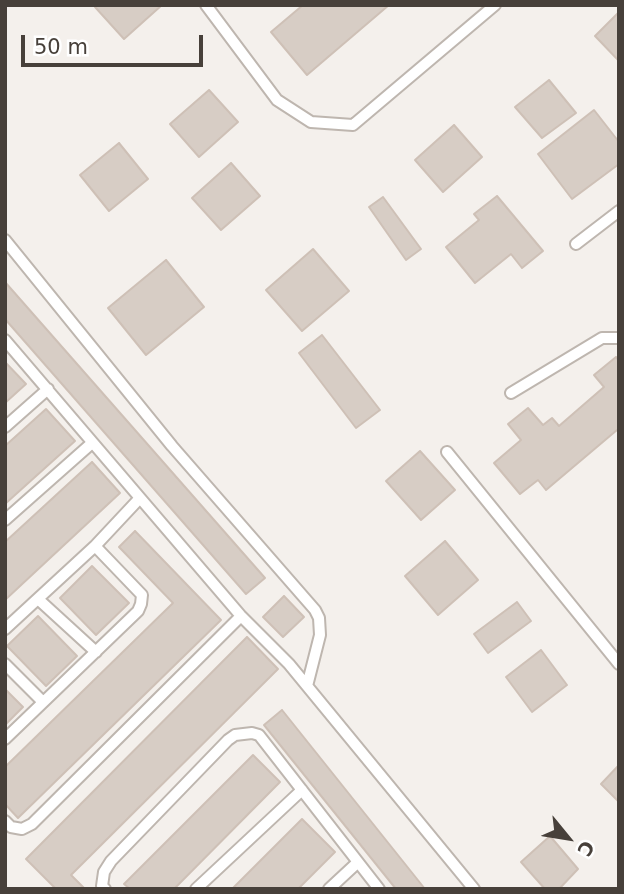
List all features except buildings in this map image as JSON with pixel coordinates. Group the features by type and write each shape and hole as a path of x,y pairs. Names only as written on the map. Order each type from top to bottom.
{"lane":[{"path":"206,5 277,100 312,122 353,125 495,5"},
{"path":"576,244 619,211"},
{"path":"5,240 172,446 315,610 319,618 320,635 307,686"},
{"path":"511,393 603,338 619,338"},
{"path":"5,340 241,616 289,664 474,889"},
{"path":"5,427 48,389"},
{"path":"5,520 92,443"},
{"path":"447,452 619,664"},
{"path":"5,629 95,546 139,499"},
{"path":"5,739 138,611 142,595 95,546"},
{"path":"38,599 96,652"},
{"path":"5,821 11,827 22,828 32,824 241,616"},
{"path":"5,664 43,702"},
{"path":"105,889 102,886 104,872 111,861 235,735 252,733 259,735 379,889"},
{"path":"196,889 302,790"},
{"path":"330,889 357,863"}]}
